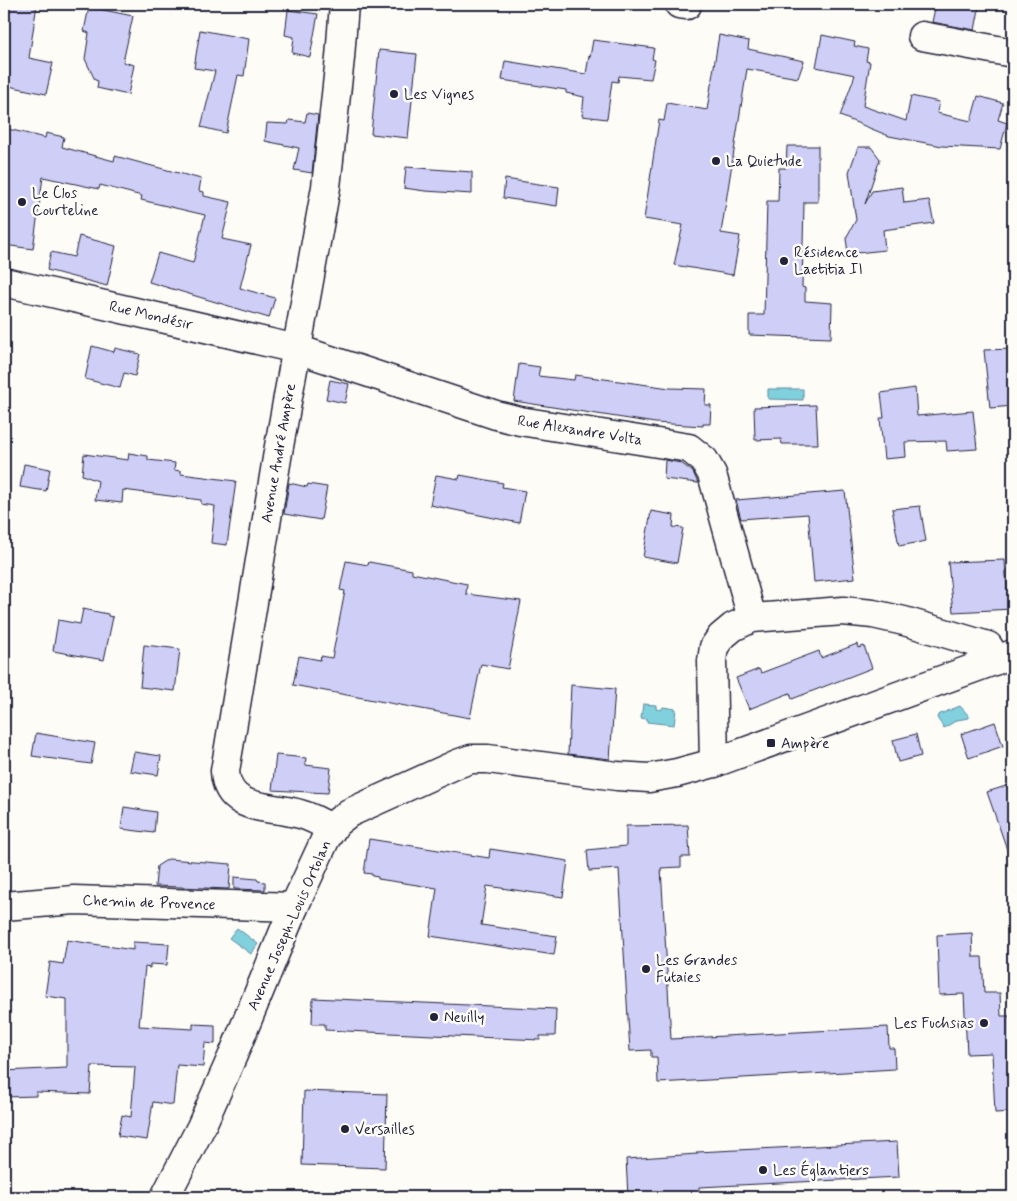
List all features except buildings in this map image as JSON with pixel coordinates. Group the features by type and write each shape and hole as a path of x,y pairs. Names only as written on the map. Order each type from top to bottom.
{"street":[{"name":"Avenue André Ampère","path":"332,829 300,814 248,804 233,794 225,778 240,674 326,187 344,4"},
{"path":"922,36 1013,53"},
{"name":"Rue Mondésir","path":"4,282 297,349"},
{"name":"Rue Alexandre Volta","path":"297,349 496,415 520,421 674,445 688,448 695,452 708,464 712,474 752,618"},
{"name":"Avenue Joseph-Louis Ortolan","path":"714,763 712,661 714,647 727,631 752,618 843,611 874,614 988,646 1005,657"},
{"name":"Avenue Joseph-Louis Ortolan","path":"165,1197 201,1127 294,907 332,829 342,818 356,809 471,759 488,759 617,776 649,778 677,773 714,763 1005,657"},
{"name":"Chemin de Provence","path":"4,906 84,900 294,907"}],"water":[{"path":"768,389 803,389 803,400 768,399"},
{"path":"643,704 656,705 656,709 661,710 663,707 676,709 674,725 647,722 647,719 641,718"},
{"path":"960,706 969,718 957,720 944,728 937,718 938,715"},
{"path":"237,928 258,944 251,954 229,938"}],"place":[{"name":"Les Vignes","path":"394,94"},
{"name":"La Quietude","path":"716,161"},
{"name":"Le Clos Courteline","path":"22,202"},
{"name":"Résidence Laetitia II","path":"784,261"},
{"name":"Ampère","path":"771,743"},
{"name":"Les Grandes Futaies","path":"646,969"},
{"name":"Neuilly","path":"434,1017"},
{"name":"Les Fuchsias","path":"984,1023"},
{"name":"Versailles","path":"345,1129"},
{"name":"Les Églantiers","path":"763,1170"}]}
